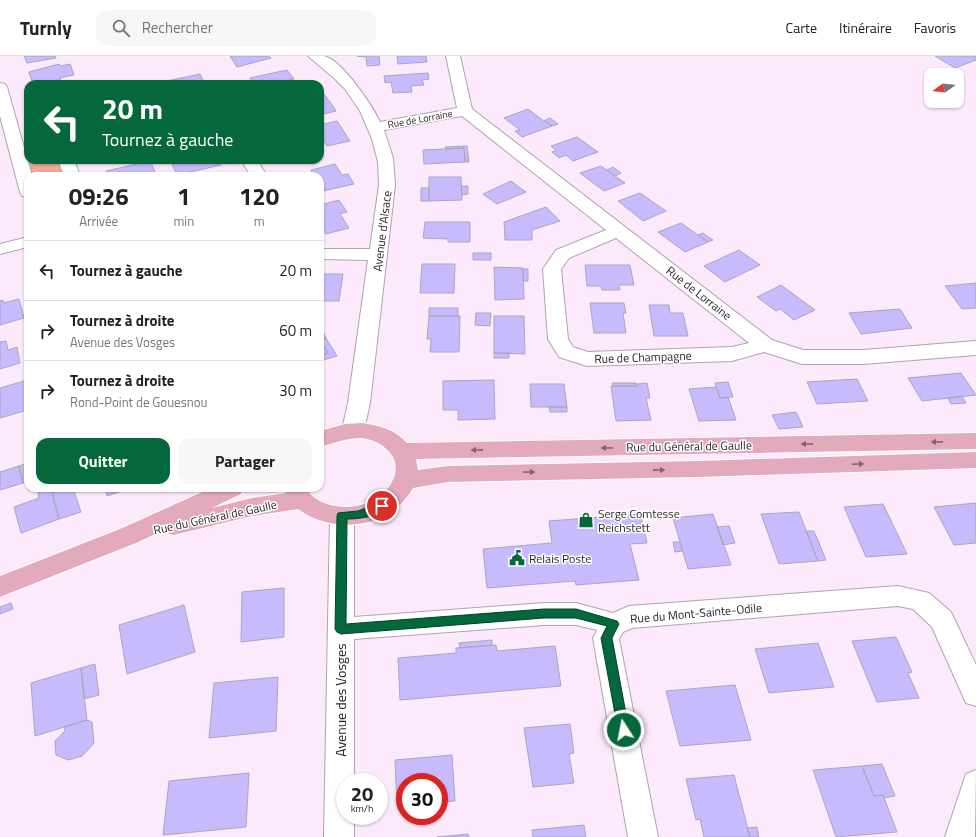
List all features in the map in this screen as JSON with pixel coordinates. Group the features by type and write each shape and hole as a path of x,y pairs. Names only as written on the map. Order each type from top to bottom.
{"main road":[{"path":"298,494 324,513 342,516 358,515 375,510 384,505 399,492 406,480 407,465 402,451 394,442 382,435 368,431 354,430 335,433 324,437"},
{"name":"Rue du Général de Gaulle","path":"402,451 976,441"},
{"name":"Rue du Général de Gaulle","path":"406,480 448,474 698,470 976,460"},
{"name":"Rue du Général de Gaulle","path":"0,587 128,536 224,492"},
{"name":"Rue du Général de Gaulle","path":"128,536 252,507 298,494"}],"street":[{"name":"Avenue d'Alsace","path":"315,56 338,75 355,92 376,127 385,156 387,185 379,255 354,430"},
{"name":"Rue de Lorraine","path":"453,56 465,111 765,345 802,357 863,357 976,348"},
{"path":"0,87 24,177"},
{"name":"Rue de Lorraine","path":"376,127 465,111"},
{"name":"Rue de Champagne","path":"618,231 562,254 552,269 558,339 566,352 587,360 732,354 765,345"},
{"path":"0,249 24,243"},
{"path":"324,254 379,255"},
{"name":"Avenue des Vosges","path":"339,837 342,516"},
{"name":"Rue du Mont-Sainte-Odile","path":"644,837 606,638 614,624 629,617 898,596 920,600 942,620 976,694"},
{"path":"341,629 544,614 576,614 614,624"},
{"path":"960,837 976,784"}],"shaded area":[{"path":"28,164 62,164 64,172 30,172"}],"building":[{"path":"24,56 55,56 56,58 27,63"},
{"path":"230,56 269,56 271,58 237,67"},
{"path":"357,56 379,56 380,65 367,66 366,57"},
{"path":"397,56 426,56 427,62 398,64"},
{"path":"935,56 976,56 976,60 955,68"},
{"path":"59,64 60,66 70,64 74,75 60,78 60,80 32,80 29,72"},
{"path":"287,70 294,79 251,80 250,78"},
{"path":"428,73 429,79 422,80 424,85 411,86 412,92 393,93 391,82 385,83 384,76"},
{"path":"200,74 203,80 172,80"},
{"path":"324,94 330,102 336,111 324,114"},
{"path":"528,109 552,126 522,137 515,131 520,130 504,118"},
{"path":"550,118 558,124 552,126 544,121"},
{"path":"337,121 350,141 327,146 324,141 324,124"},
{"path":"577,137 598,152 573,161 566,155 559,158 552,152 556,151 551,146"},
{"path":"467,146 469,162 465,162 464,148 446,149 445,147"},
{"path":"464,148 465,162 424,164 423,150"},
{"path":"137,164 151,164 155,172 106,172"},
{"path":"172,164 221,165 190,172 176,172"},
{"path":"335,164 342,175 348,174 354,184 324,191 324,172 312,172 311,170"},
{"path":"601,166 625,183 604,191 580,173"},
{"path":"613,167 621,173 615,176 607,170"},
{"path":"429,177 461,177 462,200 429,201"},
{"path":"511,181 526,192 497,204 483,194"},
{"path":"461,186 468,186 468,194 462,195"},
{"path":"421,188 429,188 429,201 421,201"},
{"path":"640,193 666,211 643,221 618,201"},
{"path":"339,200 347,212 340,214 349,228 326,234 324,231 324,204"},
{"path":"546,207 560,221 532,230 532,240 505,240 504,222"},
{"path":"425,222 470,222 470,242 448,242 448,239 423,238"},
{"path":"681,223 708,242 685,252 658,232"},
{"path":"703,233 713,240 708,242 698,235"},
{"path":"739,250 760,265 725,282 704,266"},
{"path":"473,253 491,253 491,260 473,260"},
{"path":"422,264 455,264 454,293 420,293"},
{"path":"585,265 630,265 634,285 619,285 620,290 602,290 601,286 587,286"},
{"path":"494,267 523,268 524,299 495,300"},
{"path":"523,269 528,269 528,281 523,281"},
{"path":"324,274 343,274 339,301 324,301"},
{"path":"976,283 976,308 962,309 945,286"},
{"path":"781,285 815,310 794,320 780,309 776,311 757,297"},
{"path":"19,299 24,318 0,325 0,301 3,300 3,303"},
{"path":"590,303 624,303 626,313 623,313 626,333 594,333"},
{"path":"649,305 669,305 670,313 683,313 688,336 654,336"},
{"path":"429,308 458,308 458,316 429,316"},
{"path":"900,309 912,328 861,334 849,313"},
{"path":"476,313 491,313 490,326 475,325"},
{"path":"429,316 460,316 459,352 430,352 431,339 427,339"},
{"path":"494,316 524,316 525,354 494,353"},
{"path":"326,338 337,356 324,360 324,354 328,353 324,346 324,339"},
{"path":"6,341 8,350 17,347 20,363 0,369 0,342"},
{"path":"324,346 328,353 324,354"},
{"path":"494,353 509,353 509,358 494,358"},
{"path":"961,373 976,395 922,401 908,378"},
{"path":"857,379 868,401 817,404 807,382"},
{"path":"494,380 495,419 458,420 458,410 443,410 443,381"},
{"path":"24,381 24,411 0,418 0,388"},
{"path":"728,382 733,397 720,398 715,383"},
{"path":"612,383 636,383 636,386 613,386"},
{"path":"647,383 650,398 646,398 651,420 616,421 611,386 638,386 637,384"},
{"path":"530,384 564,384 567,407 531,407"},
{"path":"716,387 720,398 728,397 736,420 699,421 689,389"},
{"path":"962,396 966,403 951,404 948,398"},
{"path":"549,407 567,407 567,412 550,412"},
{"path":"796,412 803,427 779,429 772,415"},
{"path":"24,464 23,483 19,466"},
{"path":"19,466 23,483 0,490 0,472"},
{"path":"52,492 59,519 21,533 14,507 39,498 38,493"},
{"path":"74,492 81,512 59,519 52,493"},
{"path":"106,492 120,492 107,496"},
{"path":"976,503 976,543 954,545 934,507"},
{"path":"883,504 907,554 866,557 844,507"},
{"path":"799,512 818,561 779,564 761,514"},
{"path":"640,514 647,543 630,544 639,580 576,585 575,581 487,588 483,549 552,543 549,521"},
{"path":"713,514 731,565 688,569 673,518"},
{"path":"729,526 735,543 723,545 717,527"},
{"path":"806,531 814,531 826,560 818,561"},
{"path":"673,542 679,542 683,551 675,552"},
{"path":"284,588 284,637 241,642 242,592"},
{"path":"11,603 13,609 0,614 0,607"},
{"path":"184,605 195,652 127,674 119,625"},
{"path":"896,637 912,672 908,673 919,698 877,702 852,641"},
{"path":"492,640 492,645 460,648 459,643"},
{"path":"818,643 834,687 769,693 755,649"},
{"path":"496,645 497,651 555,646 561,686 400,700 398,658 456,653 456,648"},
{"path":"95,664 99,695 84,699 81,668"},
{"path":"81,668 87,720 35,736 31,683"},
{"path":"278,677 276,731 209,738 214,683"},
{"path":"735,685 751,740 680,746 666,691"},
{"path":"87,720 92,722 94,743 82,756 68,760 56,755 55,741 65,731 64,727"},
{"path":"570,724 574,753 569,754 574,783 533,787 524,728"},
{"path":"452,755 455,801 448,801 448,773 396,773 396,783 395,760"},
{"path":"882,764 895,796 884,798 883,795 874,796 862,766"},
{"path":"862,766 874,796 883,795 897,832 836,837 813,770"},
{"path":"249,773 246,827 163,835 169,781"},
{"path":"734,775 750,837 704,837 700,819 696,820 686,779"},
{"path":"584,825 586,837 533,837 532,830"},
{"path":"757,827 759,837 750,837 747,828"},
{"path":"468,834 469,837 437,837"}],"place":[{"name":"Serge Comtesse Reichstett","path":"586,520"},
{"name":"Relais Poste","path":"517,558"}],"route":[{"path":"382,506 375,510 358,515 342,516 341,629 544,614 576,614 614,624 606,638 624,730"}]}
